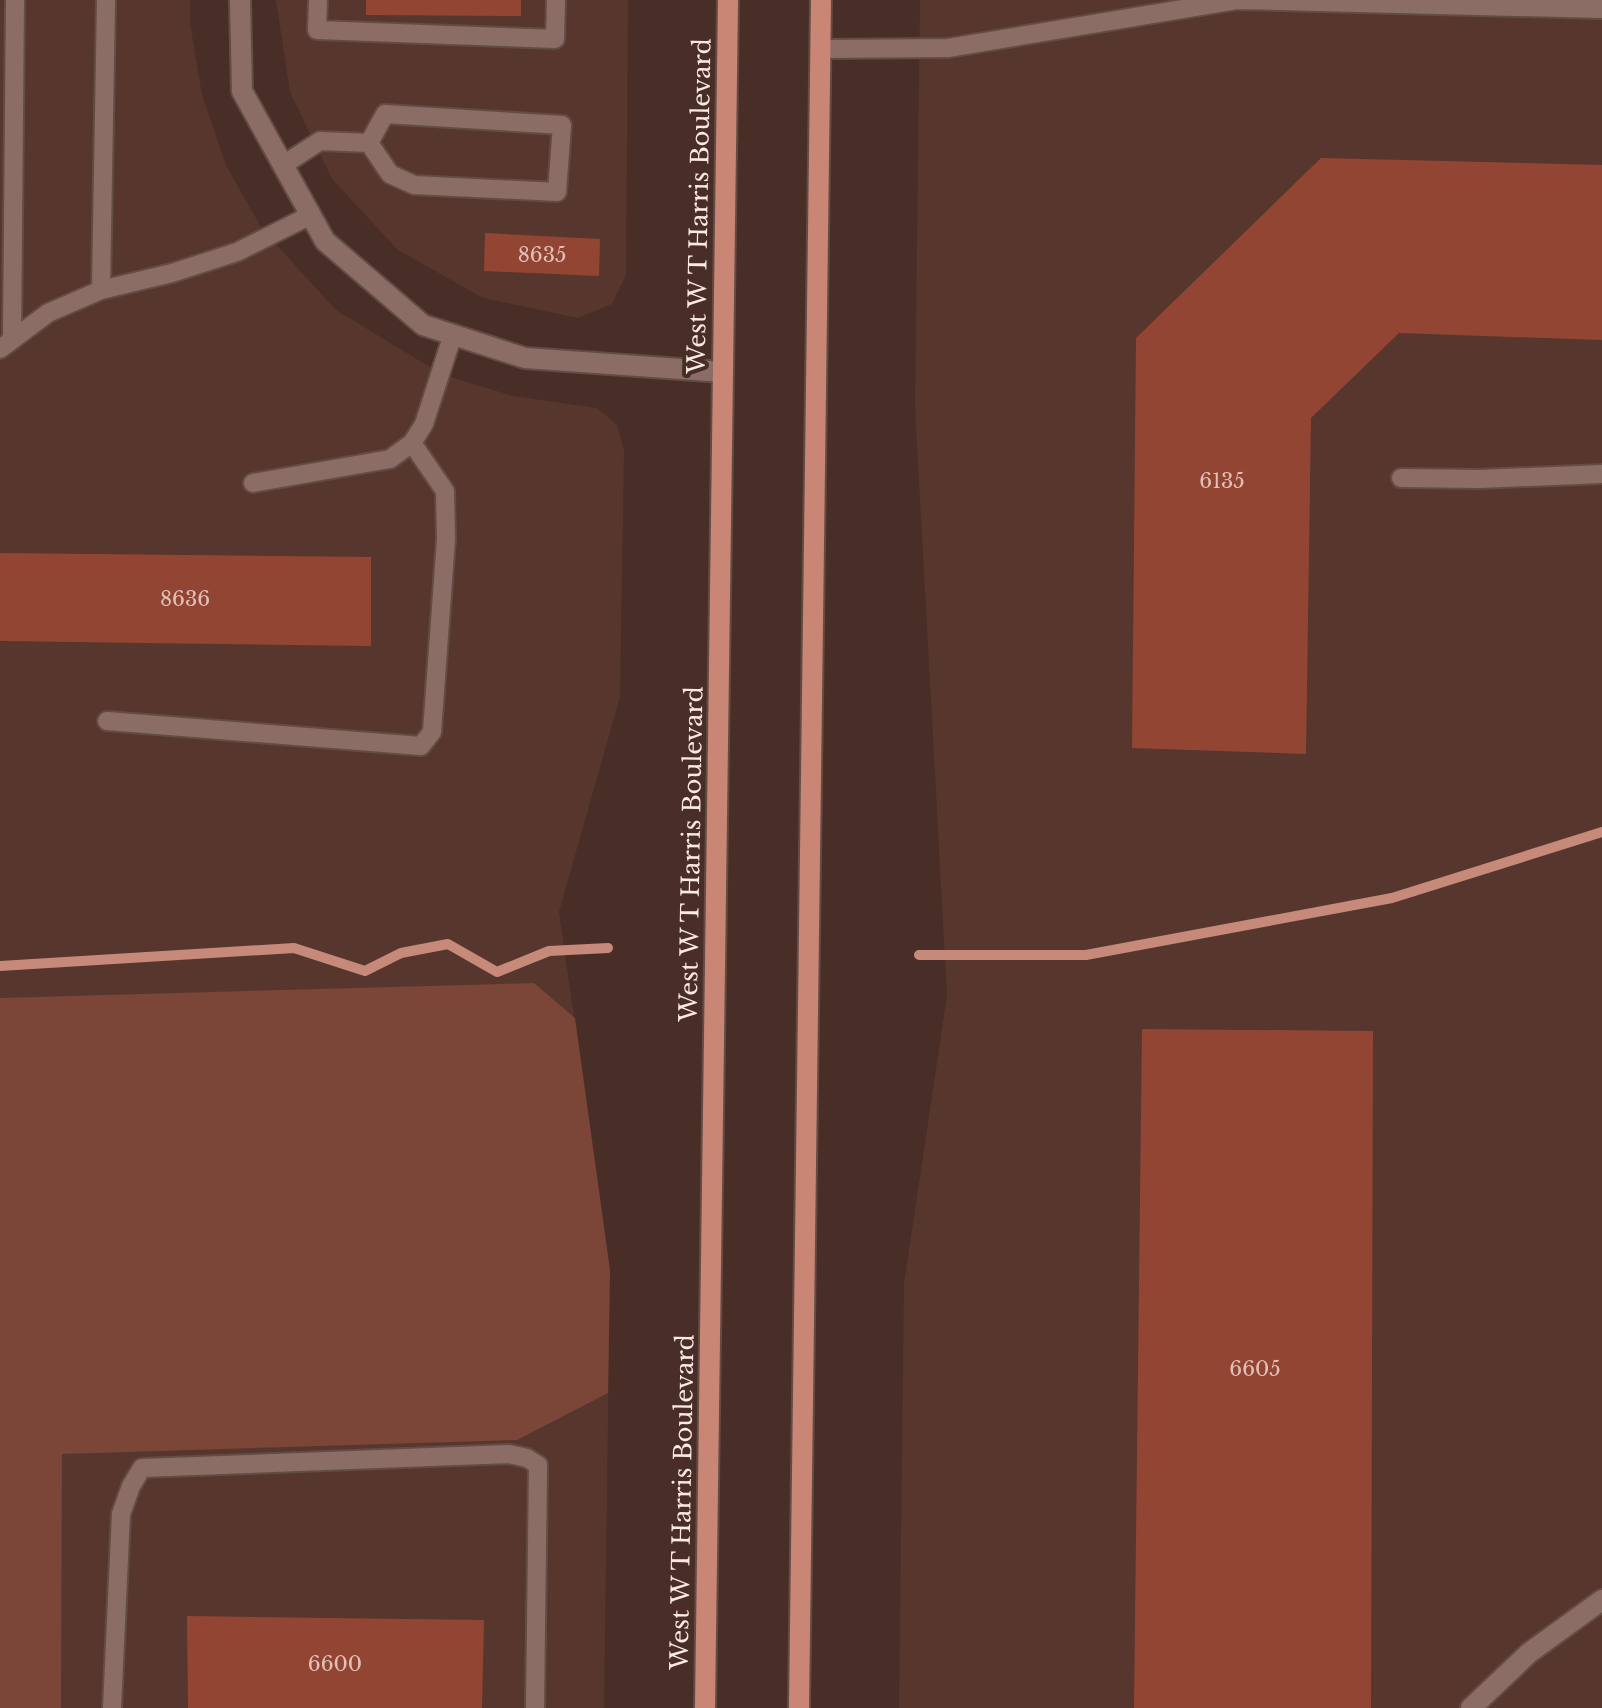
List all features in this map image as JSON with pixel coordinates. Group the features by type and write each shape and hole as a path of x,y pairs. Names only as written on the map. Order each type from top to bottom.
{"main road":[{"name":"West W T Harris Boulevard","path":"705,1708 728,0"},
{"path":"799,1708 821,0"}],"street":[{"path":"240,0 242,91 325,241 423,325 525,358 723,372"},
{"path":"1471,1708 1529,1653 1602,1600"}],"lane":[{"path":"6,344 15,0"},
{"path":"101,290 106,0"},
{"path":"318,0 317,30 555,39 556,0"},
{"path":"820,49 948,48 1237,0 1602,9"},
{"path":"385,114 562,125 557,192 414,185 390,174 369,143 385,114"},
{"path":"283,165 320,141 369,143"},
{"path":"6,344 48,313 101,290 172,273 237,252 311,215"},
{"path":"253,483 390,459 412,443 424,424 453,334"},
{"path":"107,721 421,746 432,732 446,539 445,491 412,443"},
{"path":"1401,478 1480,479 1602,474"},
{"path":"112,1708 121,1514 131,1486 142,1468 509,1454 527,1458 538,1465 535,1708"}],"shaded area":[{"path":"0,0 190,0 190,23 202,95 226,165 262,229 336,310 443,375 513,396 597,408 617,425 624,450 620,697 559,912 610,1270 604,1708 0,1708"},
{"path":"276,0 628,0 626,275 612,304 578,318 483,298 398,250 332,179 290,92"},
{"path":"920,0 1602,0 1602,1708 899,1708 904,1284 947,995 915,407"},
{"path":"534,983 575,1018 610,1270 608,1393 517,1440 62,1454 61,1708 0,1708 0,998"}],"building":[{"path":"366,0 521,0 521,16 366,15"},
{"path":"1321,158 1602,165 1602,340 1399,333 1311,418 1306,754 1132,748 1136,338"},
{"path":"485,233 600,239 599,276 484,271"},
{"path":"0,553 371,557 371,646 0,641"},
{"path":"1142,1029 1373,1031 1371,1708 1134,1708"},
{"path":"187,1616 484,1620 482,1708 188,1708"}],"waterway":[{"path":"919,955 1086,955 1392,898 1602,832"},
{"path":"0,966 294,948 365,971 401,953 448,944 497,972 549,951 608,948"}]}
